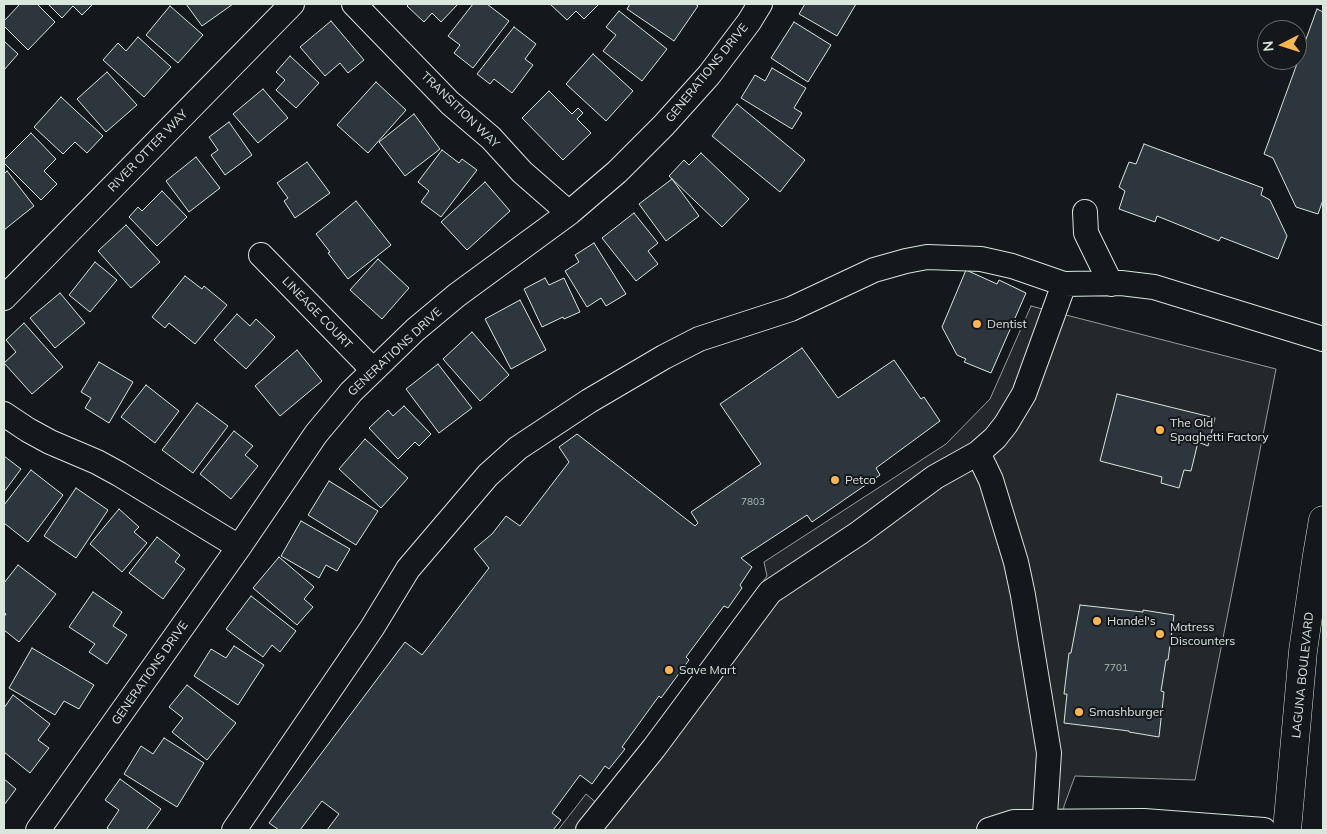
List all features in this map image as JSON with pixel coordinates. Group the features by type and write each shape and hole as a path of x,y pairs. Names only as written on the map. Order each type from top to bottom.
{"main road":[{"name":"LAGUNA BOULEVARD","path":"1287,830 1303,651 1323,520"}],"street":[{"name":"RIVER OTTER WAY","path":"4,298 292,4"},
{"name":"TRANSITION WAY","path":"354,4 450,103 491,138 522,172 570,213"},
{"name":"GENERATIONS DRIVE","path":"38,830 239,547 316,434 351,392 415,330 457,295 570,213 617,172 664,125 708,75 749,22 760,4"},
{"path":"1085,212 1086,233 1111,284"},
{"name":"LINEAGE COURT","path":"261,255 372,370"},
{"path":"234,830 372,628 408,570 488,475 518,448 589,401 664,358 700,340 791,309 868,273 906,261 927,257 981,259 1012,266 1064,284 1133,283 1154,286 1323,339"},
{"path":"588,830 654,748 770,592 859,533 936,477 978,453 995,438 1024,394 1064,284"},
{"path":"4,414 50,442 97,462 119,474 239,547"},
{"path":"978,453 991,480 1016,562 1023,595 1050,753 1045,826"},
{"path":"989,830 1014,822 1045,826 1144,820 1264,830"}],"shaded area":[{"path":"1031,306 1276,369 1195,780 1075,776 1064,806 1061,830 558,830 586,794 599,805 767,576 764,562 946,444 990,399"}],"building":[{"path":"20,4 37,4 55,22 28,50 4,26 4,21"},
{"path":"48,4 93,4 82,15 73,6 62,18"},
{"path":"186,4 233,4 202,26"},
{"path":"409,4 458,4 441,22 432,13 424,22 407,6"},
{"path":"473,4 487,4 509,21 473,68 454,53 460,45 448,36"},
{"path":"550,4 599,4 584,19 576,11 567,20"},
{"path":"630,4 695,4 698,6 674,41 627,9"},
{"path":"805,4 856,4 837,36 799,14"},
{"path":"170,6 203,35 178,63 146,35"},
{"path":"1317,9 1323,12 1323,200 1318,214 1296,207 1273,158 1264,154 1295,70 1307,70 1307,36"},
{"path":"619,11 667,49 642,81 603,51 616,35 606,27"},
{"path":"331,21 364,60 348,73 340,63 325,76 300,47"},
{"path":"794,22 831,45 808,82 771,58"},
{"path":"514,27 536,44 525,59 533,65 512,93 494,79 490,84 477,74"},
{"path":"138,37 171,67 144,97 103,60 118,43 126,51"},
{"path":"4,41 18,54 4,70"},
{"path":"593,54 633,91 606,121 566,84"},
{"path":"290,56 319,83 296,108 276,90 285,80 276,72"},
{"path":"772,68 806,88 794,108 802,113 792,129 741,98 755,75 765,81"},
{"path":"107,72 137,105 106,132 77,99"},
{"path":"376,82 406,110 368,153 337,125"},
{"path":"263,89 288,118 258,143 233,114"},
{"path":"549,91 572,114 578,108 583,113 577,119 591,133 563,160 522,118"},
{"path":"61,97 103,136 87,153 75,142 63,154 34,127"},
{"path":"737,104 805,160 780,192 712,136"},
{"path":"414,114 440,149 405,176 379,142"},
{"path":"229,122 252,155 225,175 211,155 218,150 209,137"},
{"path":"31,133 56,159 44,171 57,184 41,200 4,163 4,160"},
{"path":"1144,144 1263,188 1261,195 1270,200 1287,236 1278,259 1221,237 1219,241 1157,216 1155,222 1119,209 1125,191 1119,187 1129,162 1136,164"},
{"path":"442,150 459,163 462,159 477,170 441,217 421,202 429,191 418,182"},
{"path":"701,153 749,199 722,227 669,176 684,160 689,165"},
{"path":"196,157 220,188 189,212 166,181"},
{"path":"307,162 330,193 295,218 284,201 288,198 277,183"},
{"path":"7,171 34,206 4,230 4,174"},
{"path":"672,179 699,216 666,241 639,204"},
{"path":"485,182 510,211 467,250 441,222"},
{"path":"162,191 187,217 157,246 129,217 138,207 142,211"},
{"path":"356,201 391,245 348,279 316,234"},
{"path":"634,213 658,243 648,251 658,264 636,281 602,238"},
{"path":"126,225 160,262 131,288 98,251"},
{"path":"594,243 626,294 606,306 601,298 587,307 565,271 579,262 575,255"},
{"path":"378,259 409,288 382,319 350,290"},
{"path":"95,262 117,280 90,312 69,295"},
{"name":"Dentist","path":"966,270 997,284 999,280 1026,293 991,373 964,362 966,359 957,355 942,327"},
{"path":"185,276 202,289 204,286 227,305 195,344 169,323 165,328 152,317"},
{"path":"545,278 549,285 564,278 580,312 564,319 563,317 542,327 524,289"},
{"path":"60,293 85,323 55,348 30,318"},
{"path":"520,300 546,350 511,369 485,319"},
{"path":"237,314 250,326 256,319 275,337 246,369 214,340"},
{"path":"24,323 63,367 32,394 4,363 16,352 6,340"},
{"path":"472,332 509,375 480,401 443,359"},
{"path":"802,348 838,398 894,360 921,399 924,397 940,421 876,468 880,475 812,522 807,515 741,558 752,567 740,585 742,588 728,608 724,606 686,657 689,660 661,698 659,696 622,747 625,749 609,769 605,766 592,784 580,775 552,813 561,820 553,830 327,830 339,814 322,801 300,830 279,830 269,823 405,642 422,655 489,568 474,549 492,534 506,516 520,526 569,462 559,447 577,434 695,526 698,523 691,512 761,464 720,404"},
{"path":"297,350 322,381 280,416 255,386"},
{"path":"99,362 133,382 109,423 85,408 91,398 81,392"},
{"path":"438,364 472,408 439,433 406,389"},
{"path":"146,385 179,411 155,443 121,417"},
{"name":"The Old Spaghetti Factory","path":"1117,394 1215,418 1208,446 1198,442 1191,471 1184,470 1179,488 1161,483 1162,477 1100,461"},
{"path":"197,403 228,426 193,473 162,450"},
{"path":"404,406 431,434 419,446 415,442 398,459 369,428 388,410 393,416"},
{"path":"234,431 253,446 245,455 258,466 231,499 200,474"},
{"path":"365,439 408,478 381,508 339,469"},
{"path":"4,456 21,469 4,492"},
{"path":"31,470 63,495 28,542 4,523 4,505"},
{"path":"329,481 378,511 356,545 308,515"},
{"path":"76,488 108,510 76,558 44,536"},
{"path":"119,509 139,527 134,532 147,543 122,572 90,544"},
{"path":"301,521 350,549 337,571 326,565 319,578 281,556"},
{"path":"157,537 180,555 175,562 185,569 163,599 129,573"},
{"path":"279,557 314,587 304,599 313,607 297,625 253,588"},
{"path":"18,565 56,594 19,642 4,630 4,617 6,614 4,612 4,583"},
{"path":"93,592 122,612 113,626 127,635 107,664 89,652 95,644 69,627"},
{"path":"251,596 296,631 280,652 272,645 263,657 226,629"},
{"path":"1080,605 1143,612 1143,610 1174,615 1168,660 1166,660 1161,691 1164,692 1159,737 1129,731 1064,723 1067,694 1064,694 1069,653 1071,653"},
{"path":"234,646 264,665 238,705 194,676 211,649 226,658"},
{"path":"32,648 94,685 79,709 64,701 55,715 9,688"},
{"path":"187,685 236,723 207,760 172,732 183,718 169,707"},
{"path":"13,695 50,724 38,740 49,748 30,773 4,752 4,708"},
{"path":"164,738 204,763 177,807 124,774 141,746 153,754"},
{"path":"4,779 16,789 4,805"},
{"path":"120,779 161,809 146,830 110,830 107,828 119,810 105,800"}],"place":[{"name":"Dentist","path":"977,324"},
{"name":"The Old Spaghetti Factory","path":"1160,430"},
{"name":"Petco","path":"835,480"},
{"name":"Handel's","path":"1097,621"},
{"name":"Matress Discounters","path":"1160,634"},
{"name":"Save Mart","path":"669,670"},
{"name":"Smashburger","path":"1079,712"}]}
